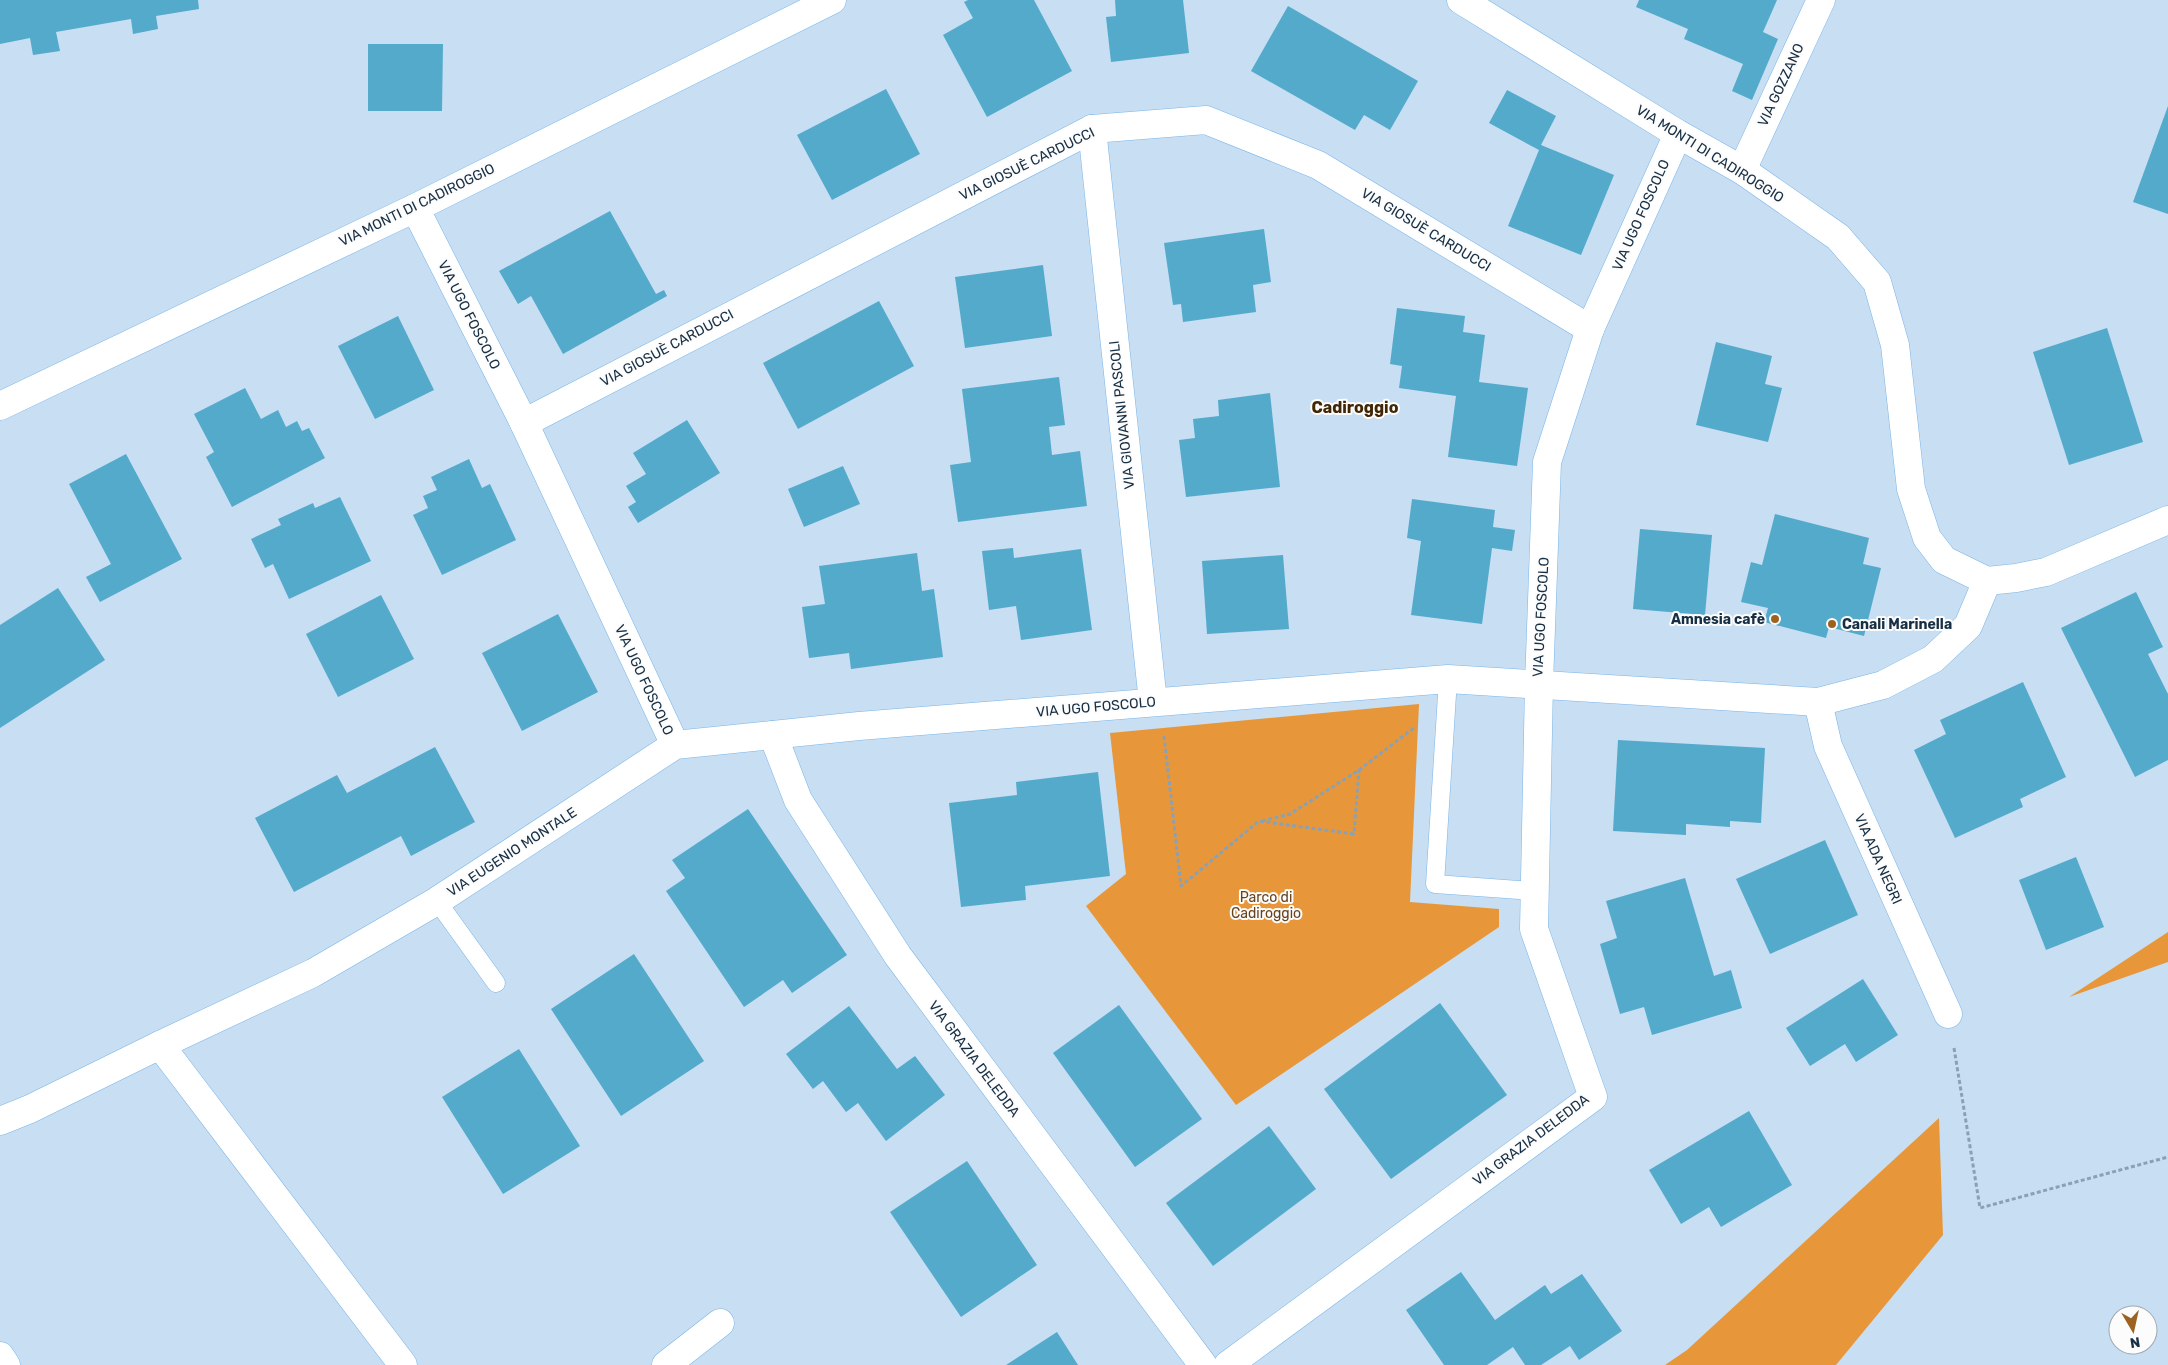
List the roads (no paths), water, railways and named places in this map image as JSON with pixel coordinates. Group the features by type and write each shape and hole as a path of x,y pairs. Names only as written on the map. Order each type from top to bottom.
{"street":[{"name":"VIA MONTI DI CADIROGGIO","path":"0,406 415,208 832,0"},
{"name":"VIA MONTI DI CADIROGGIO","path":"1461,0 1678,134 1742,170 1838,237 1877,282 1895,345 1911,489 1927,538 1944,560 1986,581"},
{"name":"VIA GOZZANO","path":"1742,170 1821,0"},
{"name":"VIA GIOSUÈ CARDUCCI","path":"524,423 1092,129 1206,120 1292,154 1318,165 1590,329"},
{"name":"VIA GIOVANNI PASCOLI","path":"1092,129 1153,702"},
{"name":"VIA UGO FOSCOLO","path":"415,208 524,423 675,745 1153,702 1448,691 1539,684 1547,462 1590,329 1678,134"},
{"path":"1539,684 1818,702 1883,685 1932,659 1968,626 1986,581 2046,572 2168,520"},
{"name":"VIA GRAZIA DELEDDA","path":"1228,1365 1593,1097 1534,930 1539,684"},
{"name":"VIA ADA NEGRI","path":"1818,702 1828,746 1948,1014"},
{"name":"VIA GRAZIA DELEDDA","path":"773,735 798,800 898,956 1203,1365"},
{"name":"VIA EUGENIO MONTALE","path":"0,1121 30,1109 313,973 437,901 675,745"},
{"path":"160,1045 403,1365"},
{"path":"666,1365 720,1323"},
{"path":"0,1356 6,1365"}],"lane":[{"path":"1448,691 1435,884 1534,891"},
{"path":"437,901 496,983"}],"place":[{"name":"Amnesia cafè","path":"1775,619"},
{"name":"Canali Marinella","path":"1832,624"}],"district":[{"name":"Cadiroggio","path":"1355,407"}],"park label":[{"name":"Parco di Cadiroggio","path":"1266,906"}]}
